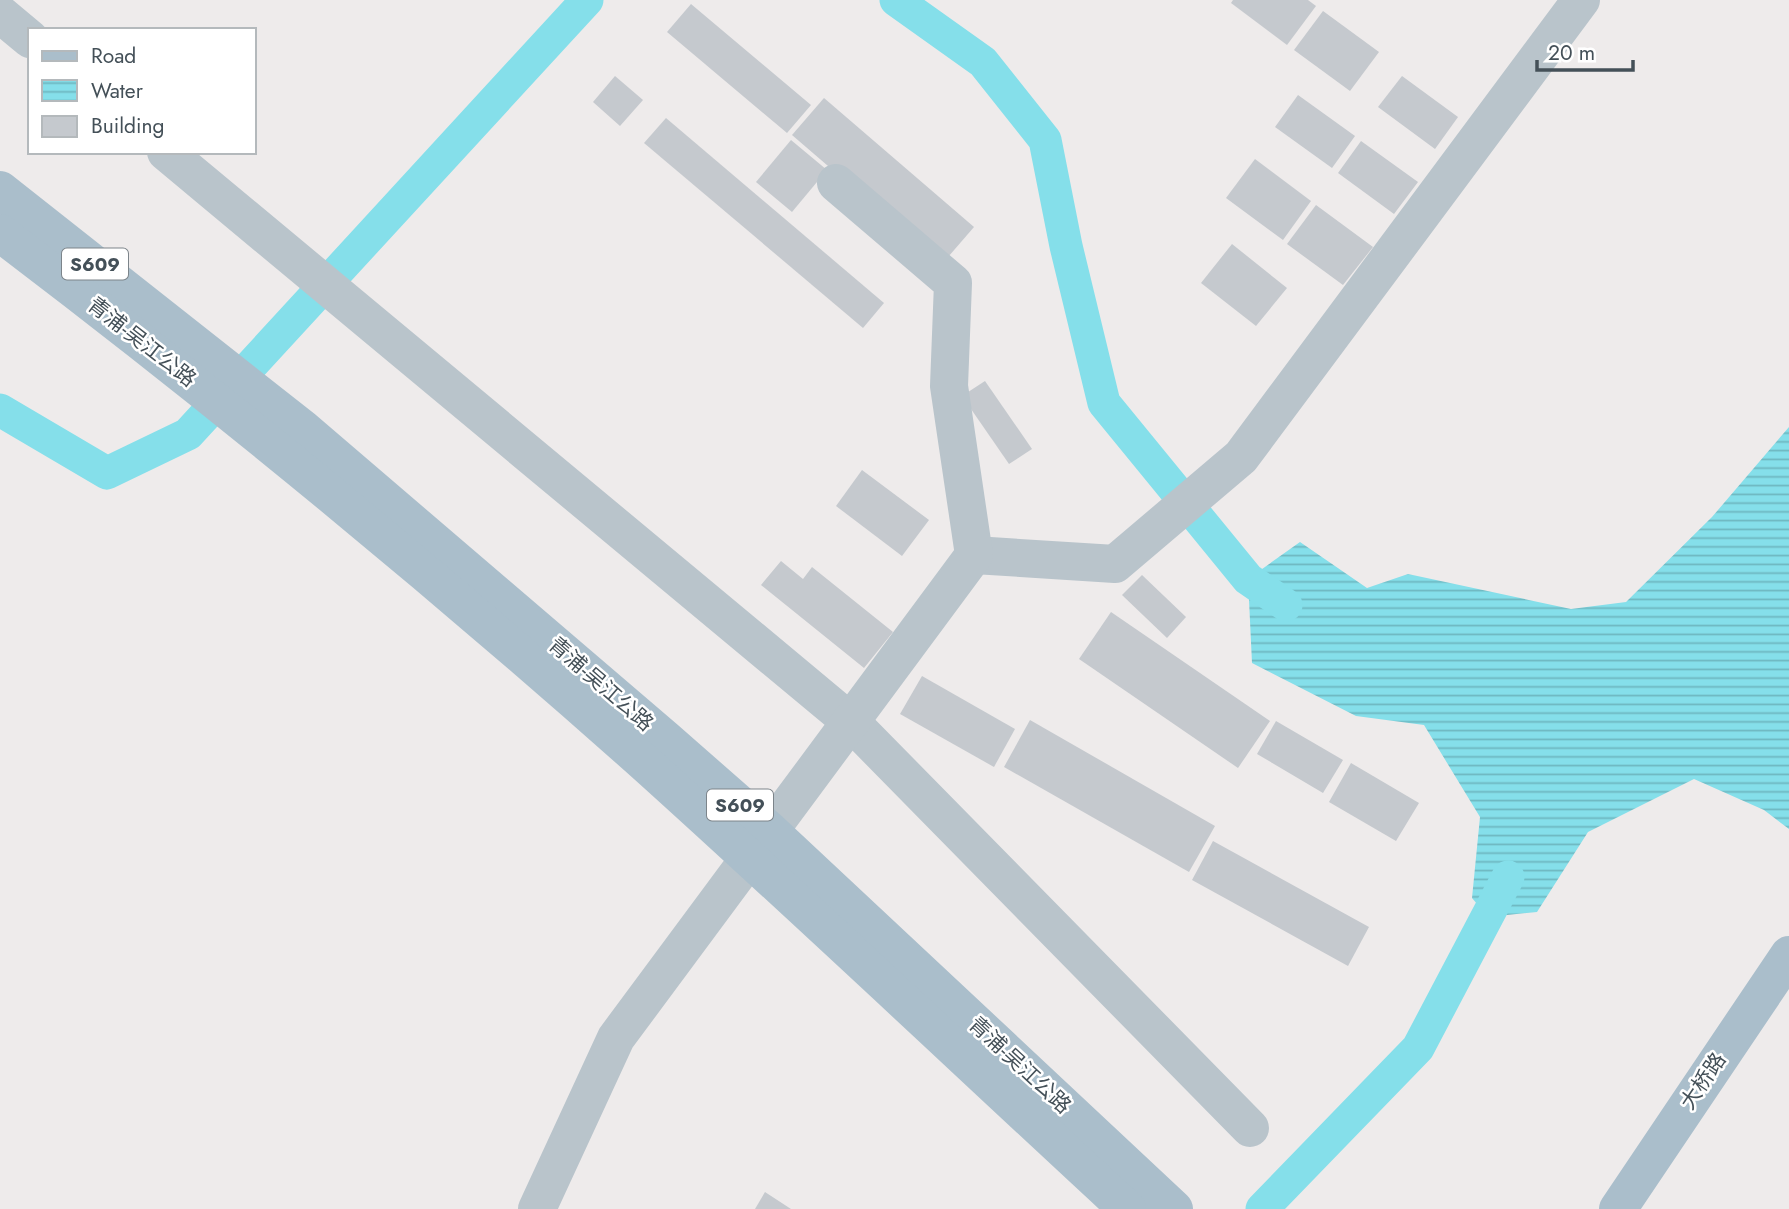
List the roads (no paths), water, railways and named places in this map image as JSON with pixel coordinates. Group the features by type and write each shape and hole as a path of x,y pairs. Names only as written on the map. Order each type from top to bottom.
{"main road":[{"name":"青浦-吴江公路","path":"0,191 180,351 293,442 497,594 761,845 1154,1205"},
{"name":"青浦-吴江公路","path":"0,233 180,351"},
{"name":"大桥路","path":"1618,1209 1789,955"}],"street":[{"path":"974,555 1115,564 1241,457 1581,0"},
{"path":"0,15 28,37"},
{"path":"168,154 852,723 1250,1128"},
{"path":"537,1209 616,1038 974,555 949,386 953,283 836,183"}],"water":[{"path":"1789,427 1789,829 1764,810 1694,779 1588,832 1537,912 1488,917 1472,898 1480,817 1424,725 1356,716 1252,663 1248,579 1300,542 1367,588 1408,574 1571,609 1626,602 1712,517"}],"waterway":[{"path":"0,410 107,473 188,434 587,0"},
{"path":"896,0 983,62 1045,140 1066,246 1104,403 1248,579 1286,605"},
{"path":"1262,1209 1418,1048 1508,877"}]}
